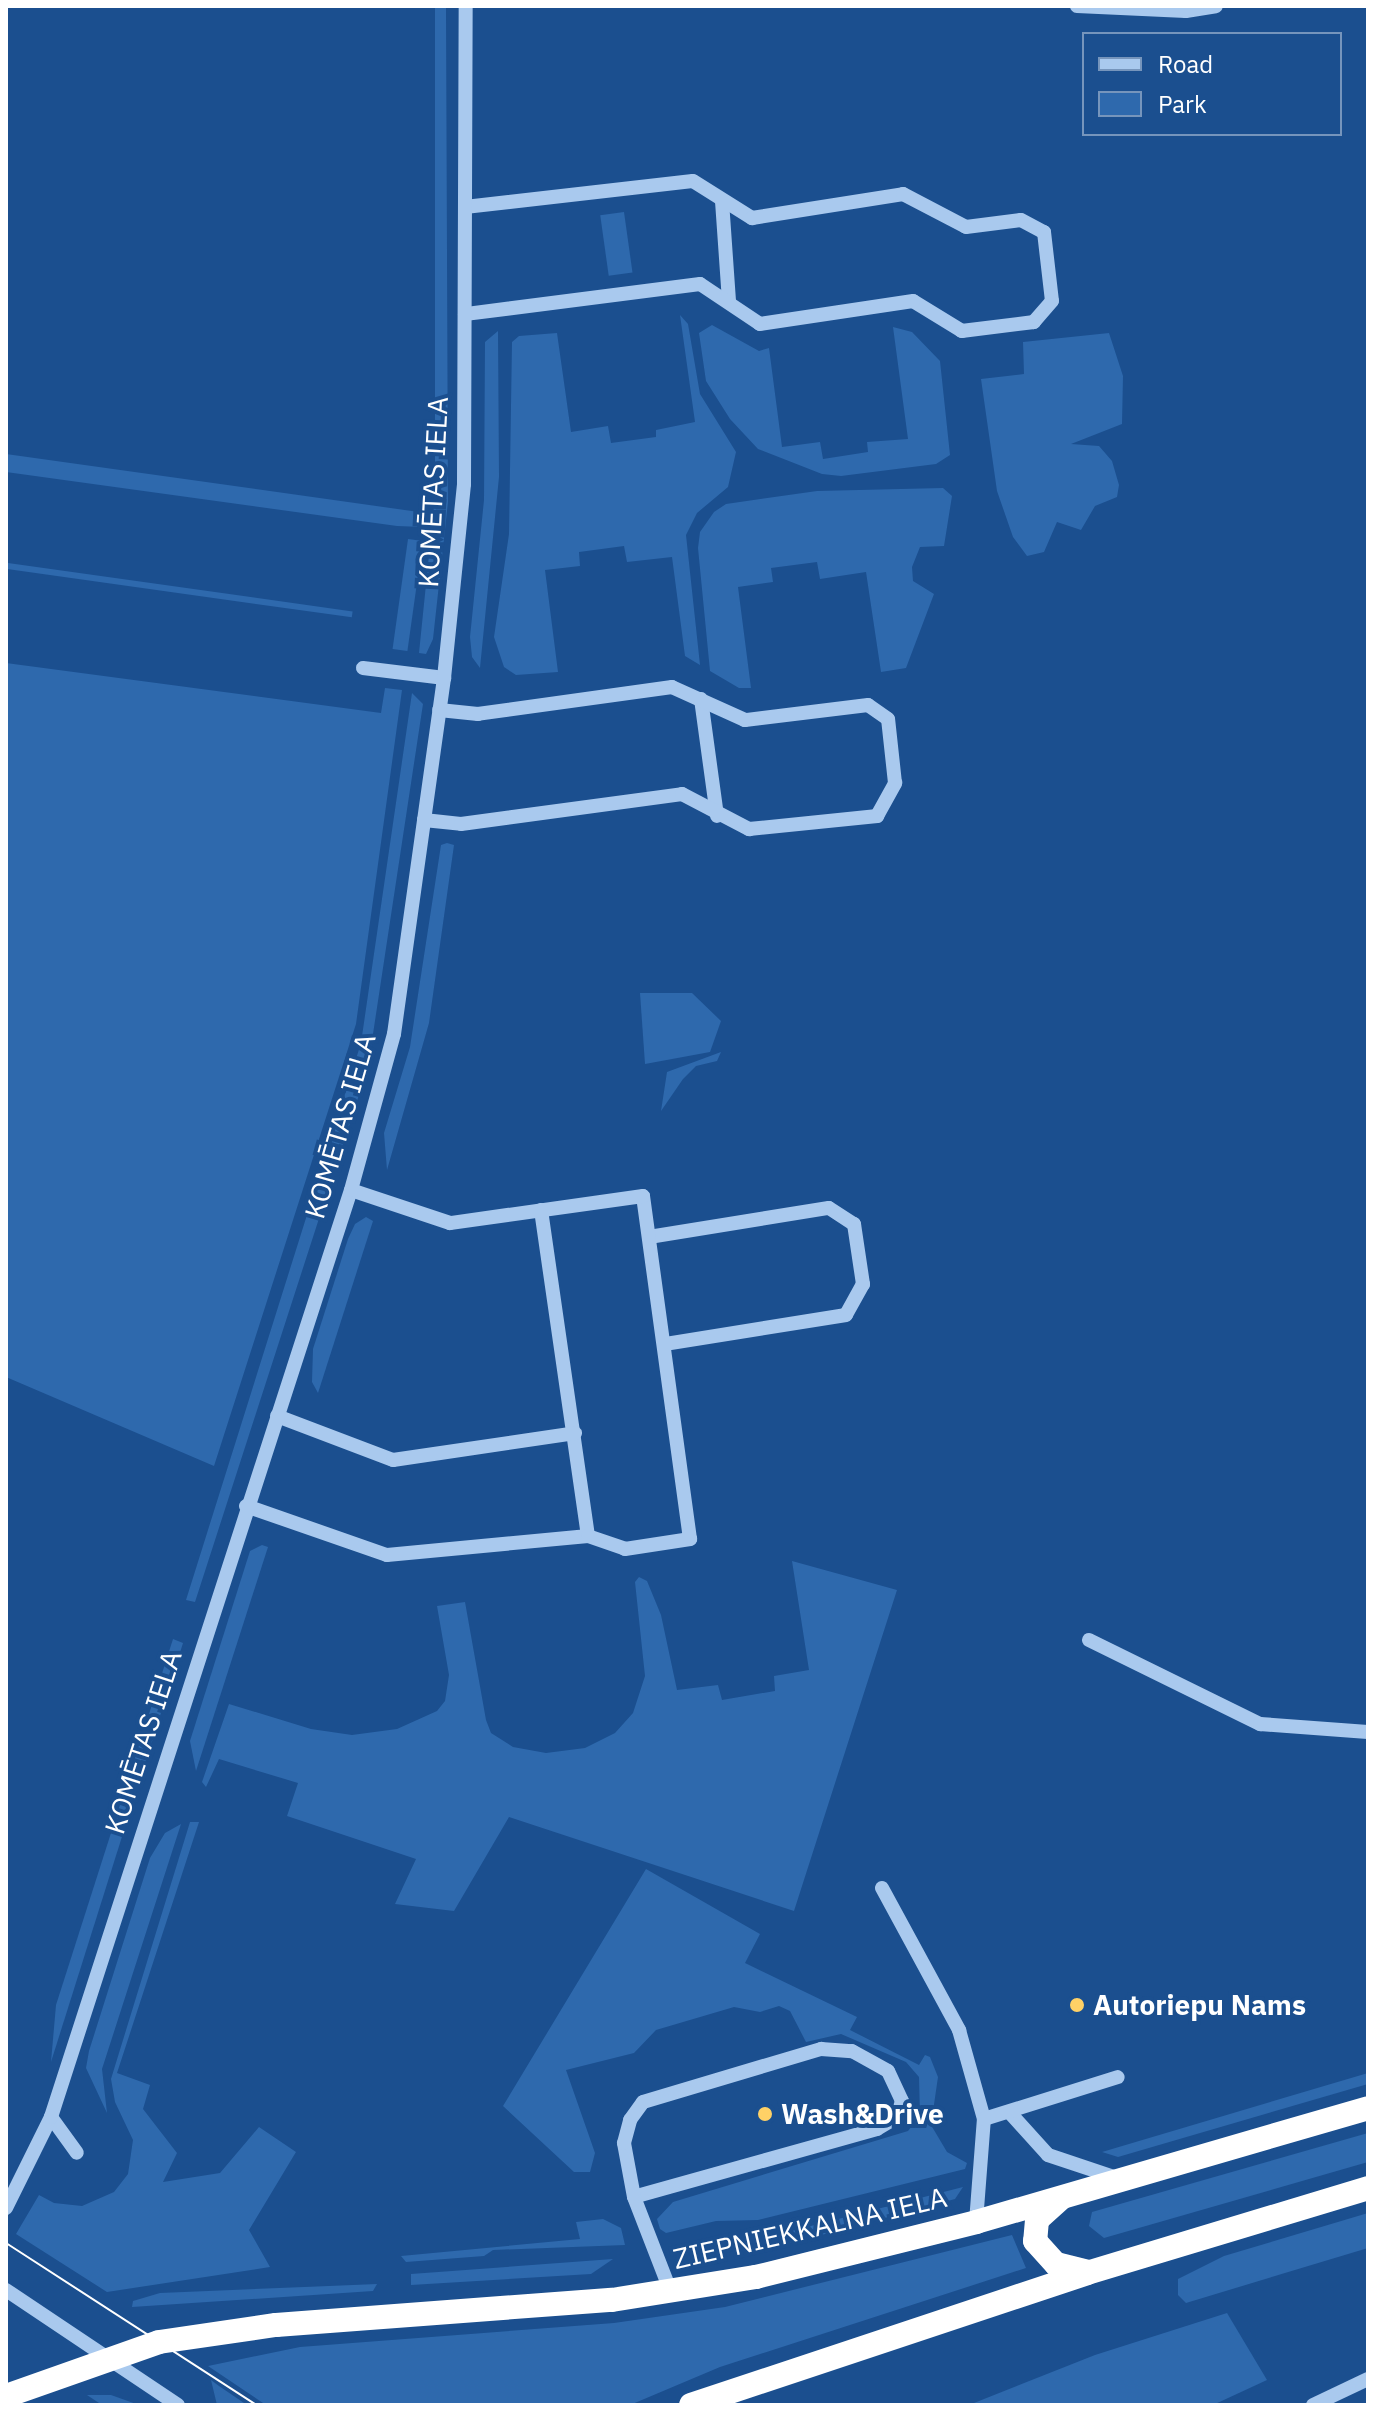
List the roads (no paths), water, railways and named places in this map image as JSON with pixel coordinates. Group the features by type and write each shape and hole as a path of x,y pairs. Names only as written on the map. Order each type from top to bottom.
{"highway":[{"name":"ZIEPNIEKKALNA IELA","path":"6,2396 159,2342 276,2325 612,2300 756,2277 976,2222 1368,2108"},
{"path":"691,2405 1087,2273 1368,2188"},
{"path":"1061,2198 1037,2220 1035,2241 1056,2264 1087,2273"}],"street":[{"name":"KOMĒTAS IELA","path":"6,2208 51,2117 246,1506 351,1190 394,1034 444,678 464,484 466,6"},
{"path":"1077,6 1186,11 1216,6"},
{"path":"465,207 693,181 752,218 903,194 966,227 1021,220 1044,232 1052,301 1034,322 962,331 913,301 760,324 700,284 465,314"},
{"path":"722,201 729,301"},
{"path":"363,668 444,678"},
{"path":"424,820 461,824 682,794 717,816 749,829 877,816 895,783 888,719 868,705 745,720 672,687 478,714 439,710"},
{"path":"701,699 717,816"},
{"path":"246,1506 387,1555 588,1536 625,1549 690,1539 643,1196 450,1223 351,1190"},
{"path":"649,1237 829,1208 854,1224 863,1284 846,1315 664,1344"},
{"path":"541,1210 588,1536"},
{"path":"277,1416 393,1460 575,1433"},
{"path":"1089,1640 1260,1724 1368,1732"},
{"path":"882,1888 959,2030 984,2119 976,2222"},
{"path":"634,2197 877,2129 897,2117 902,2101 888,2071 875,2061 852,2051 821,2049 643,2102 630,2120 624,2143 634,2197 670,2290"},
{"path":"984,2119 1011,2114 1118,2077"},
{"path":"1011,2114 1048,2155 1121,2180"},
{"path":"51,2117 77,2153"},
{"path":"6,2290 178,2405"},
{"path":"1313,2405 1368,2379"}],"tram line":[{"path":"6,2243 256,2405"}],"place":[{"name":"Autoriepu Nams","path":"1077,2005"},
{"name":"Wash&Drive","path":"765,2114"}]}
